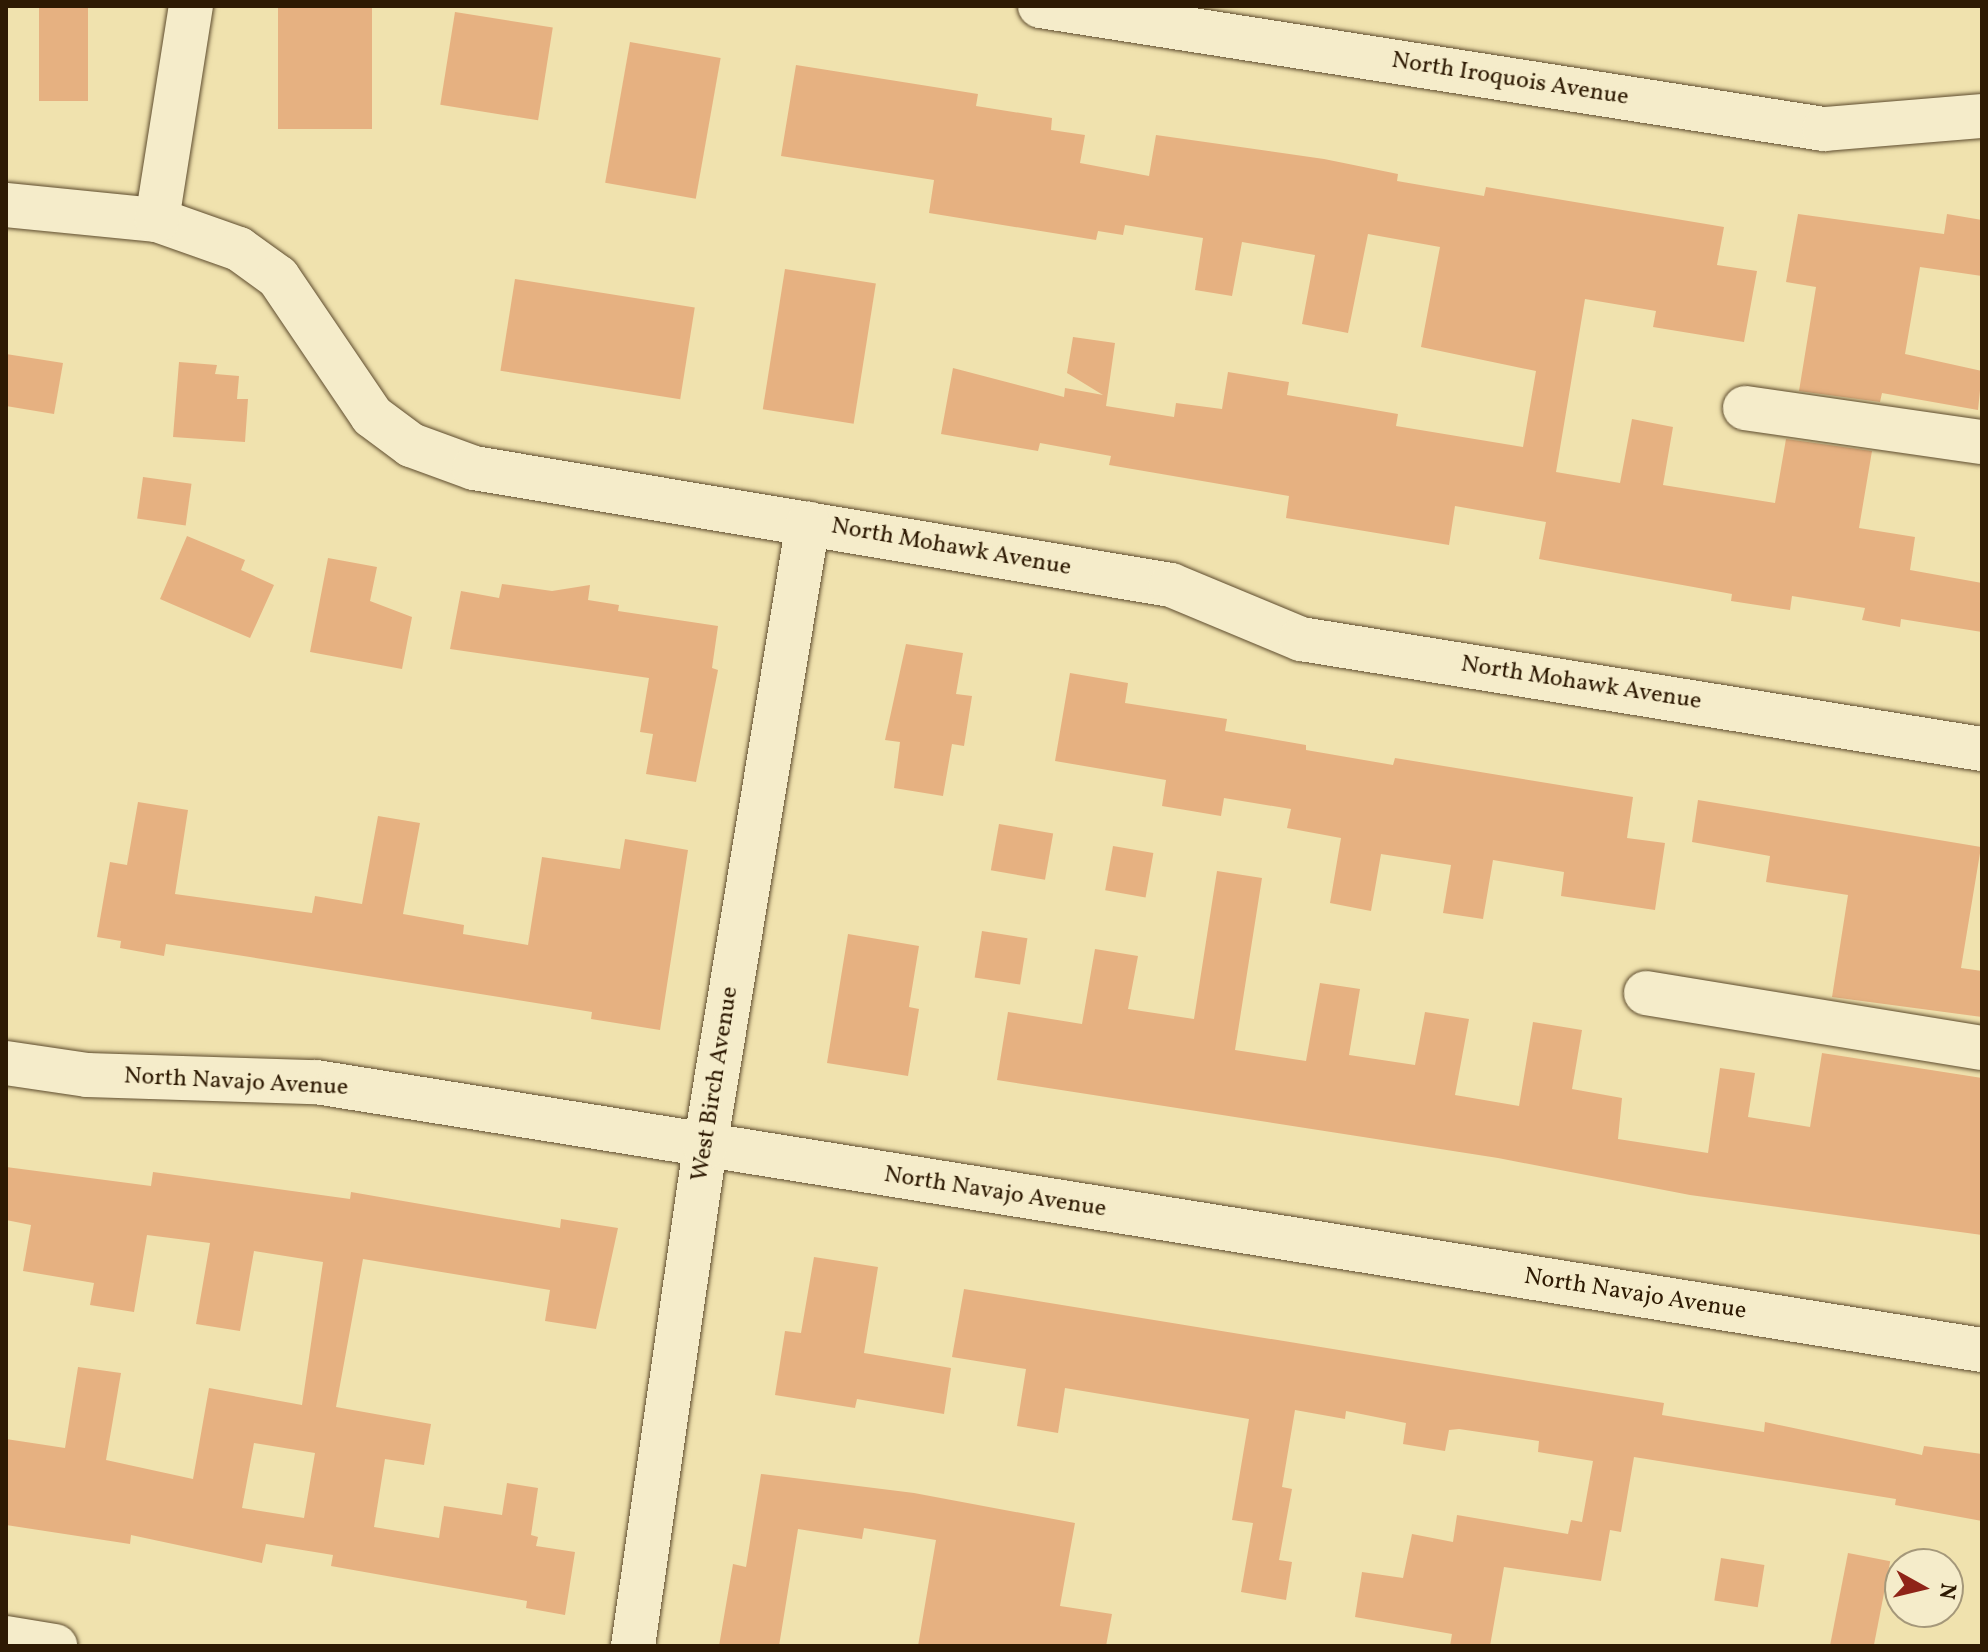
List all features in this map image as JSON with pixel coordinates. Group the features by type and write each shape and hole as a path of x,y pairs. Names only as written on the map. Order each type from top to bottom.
{"street":[{"path":"157,220 191,6"},
{"name":"North Iroquois Avenue","path":"1040,6 1824,129 1982,116"},
{"name":"North Mohawk Avenue","path":"6,205 157,220 239,249 278,277 372,416 411,445 474,468 1171,585 1301,639 1982,749"},
{"path":"1745,408 1982,442"},
{"name":"West Birch Avenue","path":"633,1646 705,1147 808,523"},
{"path":"1646,993 1982,1048"},
{"name":"North Navajo Avenue","path":"6,1063 87,1075 316,1082 1982,1350"},
{"path":"6,1638 55,1646"}],"building":[{"path":"39,6 88,6 88,101 39,101"},
{"path":"278,6 372,6 372,129 278,129"},
{"path":"455,12 553,27 538,120 440,105"},
{"path":"630,42 721,58 696,199 605,183"},
{"path":"796,65 978,94 976,106 1052,118 1051,130 1085,135 1080,163 1149,176 1156,135 1324,159 1398,174 1397,181 1484,196 1486,187 1724,227 1717,265 1757,271 1744,342 1653,327 1656,311 1585,299 1556,472 1620,483 1632,419 1673,427 1663,485 1775,503 1786,439 1872,451 1859,528 1915,537 1910,570 1982,583 1982,632 1901,619 1900,627 1862,620 1865,608 1792,596 1790,610 1731,601 1732,594 1539,559 1546,522 1455,506 1449,545 1286,518 1289,496 1109,465 1111,456 1040,443 1038,451 941,434 953,368 1064,397 1065,388 1103,395 1067,373 1073,337 1115,343 1106,406 1174,417 1176,403 1222,409 1228,372 1289,382 1287,395 1398,414 1396,426 1523,447 1536,371 1421,347 1440,247 1368,234 1348,333 1302,324 1315,255 1242,242 1232,296 1195,290 1203,238 1125,225 1123,235 1098,231 1096,240 929,213 934,180 781,156"},
{"path":"1798,214 1944,234 1947,214 1982,220 1982,276 1920,267 1905,354 1982,371 1978,410 1882,393 1880,402 1799,391 1816,287 1786,282"},
{"path":"785,269 876,283 854,424 763,409"},
{"path":"515,279 695,307 680,399 500,371"},
{"path":"6,354 63,363 54,414 6,406"},
{"path":"179,362 217,365 215,374 239,376 237,399 248,399 245,442 173,437"},
{"path":"143,477 192,484 186,525 137,519"},
{"path":"187,536 245,560 241,570 274,585 250,638 160,599"},
{"path":"328,558 377,567 370,601 412,617 402,669 310,652"},
{"path":"502,584 552,591 590,585 588,600 619,605 618,611 718,626 712,668 718,670 696,782 646,774 653,734 640,732 649,678 450,649 461,591 499,598"},
{"path":"906,644 963,653 956,694 972,696 964,746 952,744 943,796 894,788 900,742 885,740"},
{"path":"1070,673 1128,683 1125,703 1227,719 1225,731 1306,745 1306,750 1393,765 1395,758 1633,797 1627,838 1665,843 1655,910 1561,896 1564,872 1493,860 1483,919 1443,913 1451,865 1381,854 1371,911 1330,903 1341,838 1287,828 1291,809 1224,798 1221,816 1162,806 1166,780 1055,761"},
{"path":"1698,800 1981,847 1961,968 1982,971 1982,1017 1832,997 1848,895 1766,882 1770,856 1692,842"},
{"path":"138,802 188,810 175,894 312,913 315,896 362,904 378,816 420,823 403,914 464,925 463,934 528,945 542,857 620,869 625,839 688,850 660,1030 591,1019 592,1012 166,944 164,956 120,948 121,941 97,937 110,862 127,865"},
{"path":"999,824 1053,834 1045,880 991,870"},
{"path":"1113,846 1153,853 1146,897 1105,890"},
{"path":"1217,871 1262,878 1235,1050 1306,1061 1320,983 1360,989 1349,1055 1415,1065 1425,1012 1469,1019 1455,1095 1519,1106 1533,1022 1582,1030 1572,1089 1622,1098 1618,1139 1708,1153 1720,1068 1755,1073 1748,1117 1810,1127 1822,1053 1982,1078 1982,1235 1690,1195 1498,1158 997,1080 1008,1012 1082,1024 1095,949 1138,956 1128,1009 1194,1019"},
{"path":"982,931 1027,938 1020,985 975,977"},
{"path":"848,934 919,946 909,1007 919,1009 908,1076 827,1063"},
{"path":"6,1167 151,1186 153,1172 350,1199 351,1192 560,1228 561,1219 618,1228 596,1329 545,1321 550,1290 363,1259 336,1407 431,1424 424,1465 385,1459 374,1527 439,1538 444,1506 502,1515 507,1483 538,1488 531,1535 538,1537 536,1546 575,1552 565,1615 526,1608 527,1601 331,1566 333,1555 266,1544 262,1563 131,1535 130,1544 6,1525 6,1439 65,1448 78,1367 121,1373 106,1460 193,1479 209,1388 302,1405 323,1262 254,1251 240,1331 196,1324 210,1243 147,1235 134,1312 90,1305 94,1283 23,1271 31,1225 6,1220","holes":["254,1443 315,1453 304,1518 242,1508"]},
{"path":"814,1257 878,1267 864,1353 951,1368 944,1414 857,1399 855,1408 775,1395 785,1331 801,1333"},
{"path":"964,1289 1664,1403 1662,1415 1764,1432 1765,1422 1922,1455 1924,1446 1982,1454 1982,1521 1895,1505 1896,1499 1634,1457 1621,1532 1610,1530 1601,1581 1504,1567 1490,1646 1450,1646 1452,1634 1355,1617 1362,1572 1403,1578 1412,1534 1453,1542 1457,1515 1568,1534 1571,1520 1582,1522 1593,1461 1538,1452 1539,1441 1459,1429 1449,1430 1445,1451 1403,1444 1406,1423 1346,1411 1345,1419 1295,1410 1282,1487 1292,1489 1279,1560 1292,1562 1286,1600 1241,1592 1253,1523 1232,1520 1249,1419 1065,1388 1058,1433 1017,1426 1026,1369 952,1357"},
{"path":"761,1474 914,1493 1075,1523 1060,1606 1112,1614 1106,1646 918,1646 936,1540 864,1528 862,1539 798,1529 779,1646 719,1646 733,1564 746,1567"},
{"path":"1848,1553 1884,1560 1884,1593 1874,1646 1830,1645"},
{"path":"1721,1558 1764,1565 1758,1607 1714,1600"}]}
